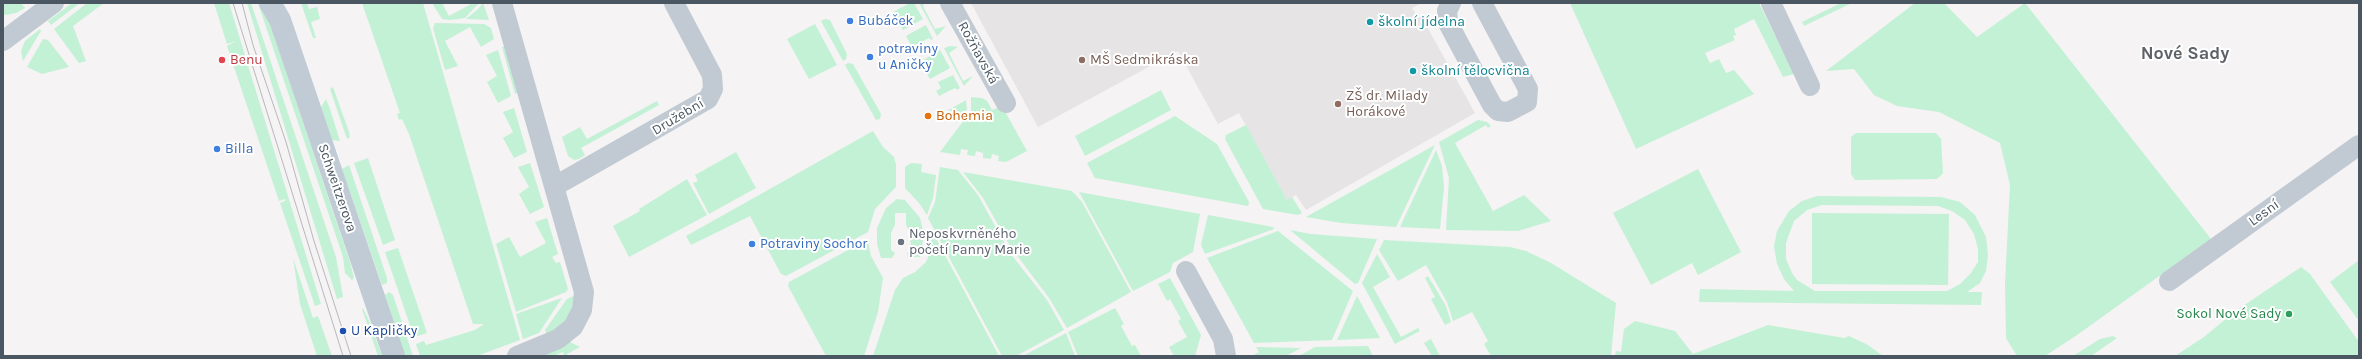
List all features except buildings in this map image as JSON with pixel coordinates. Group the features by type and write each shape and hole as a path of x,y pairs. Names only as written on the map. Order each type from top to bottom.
{"street":[{"path":"3,41 54,3"},
{"path":"502,3 584,286 582,310 574,327 566,334 547,345 517,356"},
{"name":"Družební","path":"555,186 708,99 713,89 712,75 674,3"},
{"name":"Rožňavská","path":"950,3 1006,103"},
{"path":"1451,3 1447,11 1448,23 1492,105 1498,111 1508,112 1527,102 1528,89 1482,3"},
{"path":"1771,3 1810,86"},
{"name":"Schweitzerova","path":"277,9 394,356"},
{"name":"Lesní","path":"2169,281 2359,145"},
{"path":"1186,270 1223,339 1226,356"}],"shaded area":[{"name":"ZŠ dr. Milady Horákové","path":"971,3 1422,3 1412,8 1418,18 1421,16 1475,113 1306,210 1296,195 1287,200 1239,113 1218,124 1178,51 1038,127"}],"green space":[{"path":"5,3 21,3 25,8 16,13 6,15 3,14 3,5"},
{"path":"72,3 80,3 51,25 48,21"},
{"path":"87,3 104,3 73,26 86,61 79,63 54,29"},
{"path":"214,3 229,3 321,304 315,306 280,203 285,201 285,199 279,201 227,46 236,41 227,44"},
{"path":"247,3 251,3 336,257 343,297 337,299"},
{"path":"258,3 263,3 350,262 354,278 352,280 345,273 343,257"},
{"path":"301,3 307,3 309,9 317,7 320,19 311,22 316,38 313,38"},
{"path":"362,3 423,3 520,340 477,356 420,356 416,344 424,341 426,345 475,330 484,324 473,324 409,134 402,119 399,120 397,114 400,113"},
{"path":"432,3 442,3 449,16 473,3 479,3 465,18 450,20 442,19"},
{"path":"483,3 489,20 466,19 478,9"},
{"path":"910,3 914,3 923,19 903,30 893,12"},
{"path":"919,3 925,3 923,6 935,29 946,26 937,36"},
{"path":"1570,3 1759,3 1794,74 1783,77 1754,19 1734,29 1736,35 1733,36 1735,40 1705,53 1710,63 1719,59 1726,73 1734,70 1754,94 1636,149"},
{"path":"1841,3 1852,3 1804,26 1802,22"},
{"path":"1915,3 1944,3 1977,37 2025,3 2211,239 2077,335 2045,356 2017,356 2006,338 2005,283 2010,185 2000,143 1939,112 1897,106 1874,95 1854,69 1826,71"},
{"path":"825,19 830,20 847,54 846,59 843,61 821,21"},
{"path":"435,23 484,24 491,28 494,39 481,47 470,27 445,41 458,66 445,70 433,28"},
{"path":"815,24 837,65 809,79 787,39"},
{"path":"926,25 933,39 931,40 929,38 912,47 906,36"},
{"path":"40,29 41,31 23,61 21,51 25,41"},
{"path":"43,39 48,40 69,67 42,74 27,67"},
{"path":"506,45 519,91 515,94 502,47"},
{"path":"950,46 958,47 949,53 963,81 973,76 964,86 944,48"},
{"path":"498,50 511,96 498,103 487,82 497,76 486,55"},
{"path":"940,50 950,68 930,79 920,62"},
{"path":"848,63 853,64 881,114 880,119 876,120 845,65"},
{"path":"953,75 960,88 957,90 955,88 939,96 936,91 941,88 938,82"},
{"path":"333,87 349,132 350,137 347,139 330,89"},
{"path":"1161,90 1171,110 1085,156 1075,136"},
{"path":"971,97 982,98 987,101 992,110 1002,106 1027,151 1006,162 998,161 999,156 992,154 991,159 983,158 983,153 976,151 975,156 967,155 968,150 961,149 960,155 940,152 971,111"},
{"path":"326,99 340,141 332,140 321,107"},
{"path":"966,100 967,109 957,123 951,111 947,111"},
{"path":"657,101 659,105 581,148 585,155 579,159 574,160 568,156 562,137 580,127 587,139"},
{"path":"514,108 527,152 514,158 503,138 513,132 503,112"},
{"path":"1175,116 1217,144 1249,202 1248,206 1095,178 1087,163"},
{"path":"1478,120 1487,122 1491,126 1488,128 1486,125 1455,143 1493,211 1524,195 1551,221 1518,231 1446,230 1449,178 1439,142"},
{"path":"1246,125 1287,200 1292,197 1302,213 1298,215 1263,209 1225,139 1226,135"},
{"path":"873,131 883,147 894,157 896,165 896,187 875,209 868,232 786,276 781,274 750,216 691,245 686,236"},
{"path":"1856,133 1936,133 1941,139 1943,173 1937,179 1855,180 1851,174 1851,137"},
{"path":"1435,145 1396,227 1341,223 1306,217"},
{"path":"1436,150 1442,166 1444,187 1440,229 1400,227"},
{"path":"736,152 756,188 709,214 693,183 698,181 695,175"},
{"path":"368,158 395,240 383,245 354,163"},
{"path":"530,163 544,207 530,214 519,194 529,187 518,167"},
{"path":"911,163 922,164 921,172 936,175 933,198 927,215 919,203 905,188 905,167"},
{"path":"349,165 387,278 387,283 382,285 342,169"},
{"path":"940,167 958,170 978,195 1010,253 1047,300 1064,330 1016,356 1002,356 928,218 935,202"},
{"path":"1698,169 1741,252 1698,275 1692,263 1651,285 1613,213"},
{"path":"963,172 1072,191 1082,202 1131,292 1067,328 1049,298 1010,246 983,198"},
{"path":"687,179 707,215 629,257 613,226 640,211 639,209"},
{"path":"1079,192 1200,214 1193,252 1173,263 1170,272 1133,291"},
{"path":"1817,196 1941,197 1960,202 1975,215 1986,237 1988,255 1986,271 1980,283 1967,292 1982,292 1981,305 1699,302 1700,289 1794,291 1784,279 1777,264 1774,246 1777,231 1789,211 1802,201","holes":["1822,205 1938,206 1952,211 1965,220 1974,234 1978,249 1978,262 1971,273 1960,284 1947,291 1815,291 1797,280 1786,259 1786,243 1794,221 1807,210"]},
{"path":"897,199 905,200 920,218 924,235 920,257 908,257 907,253 911,250 910,233 906,225 906,213 895,213 895,225 891,233 891,250 895,253 892,258 881,258 877,244 877,228 886,208"},
{"path":"1812,213 1949,214 1948,285 1812,284"},
{"path":"1208,215 1273,227 1274,229 1205,254 1201,245"},
{"path":"547,218 558,254 552,257 556,263 560,262 568,289 566,292 516,312 496,244 509,237 520,257 546,243 535,222"},
{"path":"1290,230 1311,234 1377,239 1358,283 1355,284"},
{"path":"932,231 999,356 873,356 895,290 903,278 915,272 926,262 930,253"},
{"path":"1278,231 1353,291 1332,340 1254,343 1207,258"},
{"path":"1384,240 1510,247 1526,251 1551,263 1616,303 1611,356 1491,356 1484,344 1488,341 1472,312 1453,321 1447,302 1426,265 1398,281 1379,250"},
{"path":"863,242 868,242 871,256 883,278 878,312 864,356 826,356 788,286 789,282"},
{"path":"398,248 427,333 414,337 385,252"},
{"path":"1377,254 1390,277 1373,287 1401,337 1418,328 1420,331 1395,344 1362,283"},
{"path":"293,258 313,318 318,316 332,356 317,356 300,304"},
{"path":"2359,260 2359,321 2330,282"},
{"name":"Sokol Nové Sady","path":"2301,267 2310,274 2359,342 2359,356 2175,356 2204,337 2234,312"},
{"path":"1428,276 1446,306 1451,322 1445,325 1431,299 1435,297 1425,278"},
{"path":"1170,278 1201,335 1195,356 1174,356 1169,347 1187,337 1178,321 1181,319 1170,299 1167,301 1158,284"},
{"path":"389,292 393,295 413,356 405,356 385,295"},
{"path":"576,295 571,316 547,336 545,330 567,299"},
{"path":"1357,296 1380,338 1337,340"},
{"path":"562,298 539,333 523,339 516,314"},
{"path":"363,308 382,356 378,356 362,309"},
{"path":"1115,308 1124,324 1121,326 1132,346 1135,345 1141,356 1078,356 1068,332"},
{"path":"1635,321 1675,331 1693,354 1768,325 1844,338 1849,336 1868,345 1883,356 1615,356 1616,351 1621,352 1624,329"},
{"path":"1066,333 1075,356 1023,356"},
{"path":"2113,336 2117,338 2091,356 2073,356 2100,339"},
{"path":"1431,339 1440,356 1432,356 1424,343"},
{"path":"570,342 580,347 567,354 568,356 564,356 563,352 553,356 538,356"},
{"path":"1368,346 1373,356 1299,356 1315,347"},
{"path":"1256,347 1301,348 1286,356 1252,356 1259,352"}],"tram line":[{"path":"233,3 343,356"},
{"path":"242,3 253,45 286,142 314,241 351,356"}],"place":[{"name":"Bubáček","path":"850,21"},
{"name":"školní jídelna","path":"1370,22"},
{"name":"potraviny u Aničky","path":"870,57"},
{"name":"Benu","path":"222,60"},
{"name":"MŠ Sedmikráska","path":"1082,60"},
{"name":"školní tělocvična","path":"1413,71"},
{"name":"ZŠ dr. Milady Horákové","path":"1338,104"},
{"name":"Bohemia","path":"928,116"},
{"name":"Billa","path":"217,149"},
{"name":"Neposkvrněného početí Panny Marie","path":"901,242"},
{"name":"Potraviny Sochor","path":"752,244"},
{"name":"Sokol Nové Sady","path":"2289,314"},
{"name":"U Kapličky","path":"343,331"}],"district":[{"name":"Nové Sady","path":"2185,54"}]}
